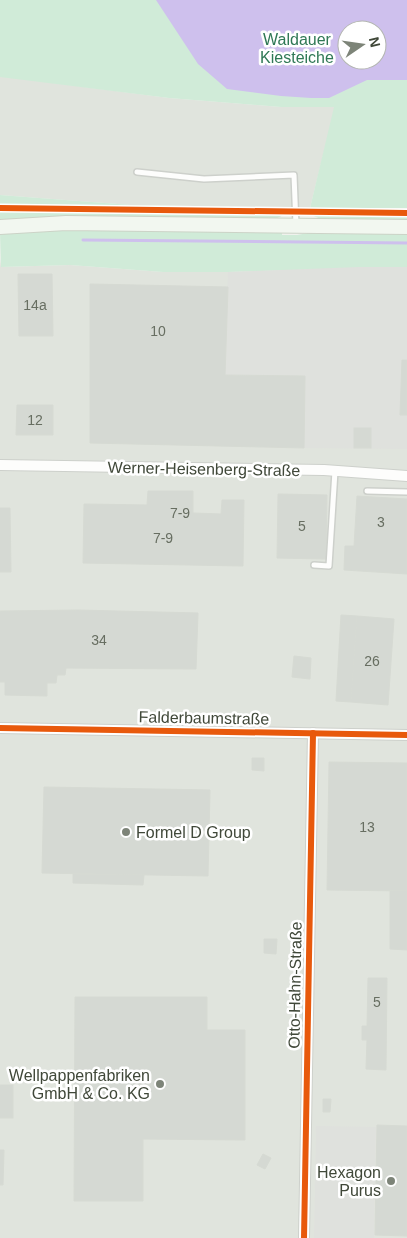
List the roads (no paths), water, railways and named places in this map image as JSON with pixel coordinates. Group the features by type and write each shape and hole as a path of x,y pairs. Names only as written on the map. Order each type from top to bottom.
{"main road":[{"path":"0,227 66,223 407,227"}],"street":[{"name":"Werner-Heisenberg-Straße","path":"0,465 335,471 407,476"},
{"name":"Falderbaumstraße","path":"0,728 407,735"},
{"name":"Otto-Hahn-Straße","path":"304,1238 312,734"}],"lane":[{"path":"137,172 204,179 294,175 296,226"},
{"path":"314,565 329,566 335,471"},
{"path":"367,491 407,492"}],"waterway":[{"path":"83,240 407,243"}],"place":[{"name":"Formel D Group","path":"126,832"},
{"name":"Wellpappenfabriken GmbH & Co. KG","path":"160,1084"},
{"name":"Hexagon Purus","path":"391,1181"}],"park label":[{"name":"Waldauer Kiesteiche","path":"297,48"}]}
